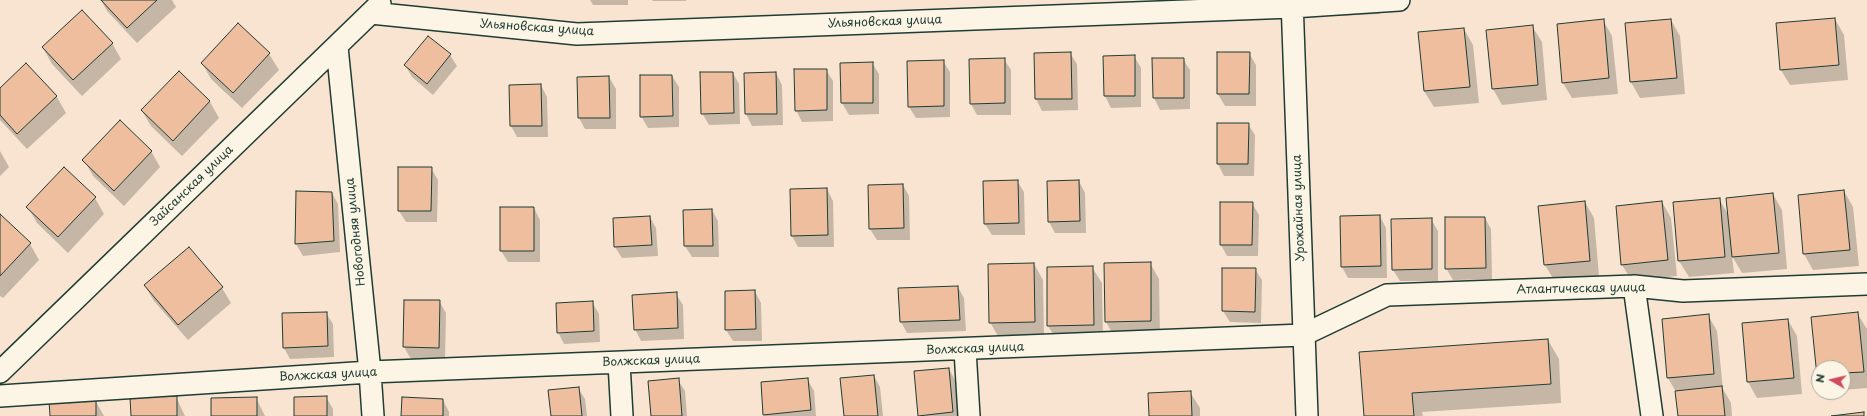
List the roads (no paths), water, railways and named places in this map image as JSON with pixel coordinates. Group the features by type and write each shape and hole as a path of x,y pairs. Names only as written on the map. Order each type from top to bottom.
{"street":[{"name":"Ульяновская улица","path":"378,6 577,34 1292,3 1399,0"},
{"name":"Урожайная улица","path":"1292,3 1307,416"},
{"name":"Зайсанская улица","path":"0,372 378,6"},
{"name":"Новогодняя улица","path":"337,47 370,372 373,416"},
{"name":"Атлантическая улица","path":"1303,335 1388,295 1634,286 1683,291 1867,284"},
{"path":"1634,286 1652,416"},
{"name":"Волжская улица","path":"0,396 370,372 965,350 1303,335"},
{"path":"965,350 969,416"},
{"path":"619,363 622,416"}]}
